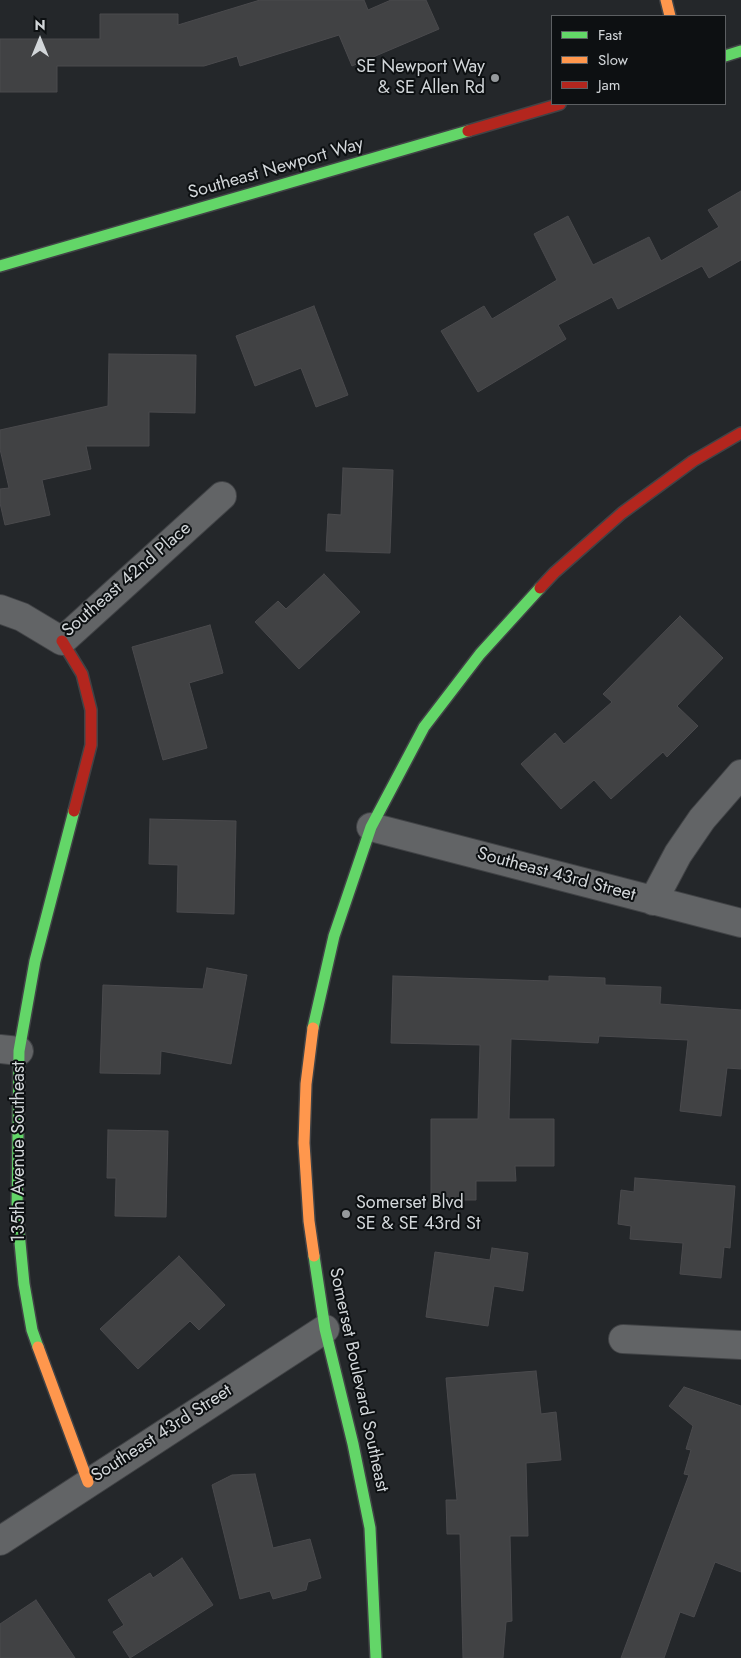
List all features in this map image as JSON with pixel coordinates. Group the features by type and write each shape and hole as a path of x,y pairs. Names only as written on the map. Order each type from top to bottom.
{"street":[{"path":"666,0 670,15"},
{"path":"726,56 741,51"},
{"name":"Southeast Newport Way","path":"0,266 557,105"},
{"name":"Somerset Boulevard Southeast","path":"376,1658 370,1528 353,1444 325,1329 309,1221 304,1144 306,1084 314,1018 334,936 371,828 424,727 480,654 554,573 622,513 693,461 741,433"},
{"name":"Southeast 42nd Place","path":"0,609 22,617 62,641 222,496"},
{"name":"135th Avenue Southeast","path":"62,641 82,674 91,710 91,745 36,961 10,1050 17,1211 24,1284 32,1330 88,1482"},
{"path":"653,900 678,854 702,819 741,774"},
{"name":"Southeast 43rd Street","path":"371,828 741,922"},
{"name":"Southeast 43rd Street","path":"0,1541 325,1329"},
{"path":"623,1339 741,1345"}],"building":[{"path":"260,0 364,0 368,10 391,0 426,0 439,29 352,66 339,35 240,66 237,56 204,66 57,66 57,92 0,92 0,39 100,39 100,14 178,14 178,25"},
{"path":"741,191 741,260 709,278 702,266 618,309 612,297 558,325 566,339 478,392 441,331 484,306 492,319 557,280 534,234 568,216 593,265 649,237 661,261 719,227 708,210"},
{"path":"314,306 348,395 316,407 301,368 255,386 236,336"},
{"path":"109,354 196,355 195,413 149,412 149,446 86,446 91,469 42,480 50,515 5,525 0,503 0,489 9,488 0,449 0,430 108,406"},
{"path":"343,468 393,470 390,553 326,551 328,514 341,515"},
{"path":"324,574 360,612 299,669 255,622 278,601 286,609"},
{"path":"680,616 723,658 677,706 698,726 667,757 663,752 611,799 594,780 561,809 521,764 555,733 564,744 612,702 603,694"},
{"path":"210,625 223,673 189,683 207,748 163,760 132,647"},
{"path":"150,819 236,821 234,914 177,912 178,865 149,864"},
{"path":"207,968 247,975 231,1064 161,1051 160,1074 100,1073 103,985 203,989"},
{"path":"393,976 549,981 549,976 605,978 605,985 661,987 660,1004 741,1010 741,1069 727,1068 721,1116 680,1111 688,1040 599,1036 598,1043 511,1039 509,1119 554,1119 554,1166 515,1166 516,1181 476,1181 476,1200 431,1200 431,1119 478,1119 480,1045 391,1043"},
{"path":"108,1130 168,1131 166,1217 115,1216 116,1178 107,1178"},
{"path":"635,1178 735,1186 730,1248 724,1247 721,1278 680,1274 683,1243 630,1239 631,1226 618,1224 621,1190 634,1192"},
{"path":"492,1248 528,1253 523,1291 494,1286 488,1326 426,1317 435,1252 490,1260"},
{"path":"179,1256 225,1305 199,1330 190,1321 138,1369 100,1329"},
{"path":"536,1371 541,1414 556,1412 561,1460 526,1463 528,1536 510,1536 512,1621 506,1622 503,1658 463,1658 460,1534 447,1534 446,1500 457,1500 446,1378"},
{"path":"684,1387 741,1406 741,1572 715,1562 694,1617 680,1612 664,1658 621,1658 689,1475 684,1474 691,1450 686,1449 693,1426 669,1406"},
{"path":"255,1474 273,1548 310,1539 321,1578 308,1582 306,1590 273,1599 270,1591 240,1599 212,1485 232,1475"},
{"path":"182,1558 213,1605 130,1658 113,1632 124,1625 108,1600 150,1573 153,1578"},
{"path":"36,1600 75,1658 0,1658 0,1624"}],"traffic: fast":[{"path":"726,56 741,51"},
{"path":"0,266 468,131"},
{"path":"313,1028 334,936 371,827 424,727 480,654 540,588"},
{"path":"38,1347 32,1330 24,1284 17,1211 19,1051 35,961 74,811"},
{"path":"314,1256 325,1329 353,1444 370,1528 376,1658"}],"traffic: slow":[{"path":"666,0 670,15"},
{"path":"313,1028 306,1084 304,1143 309,1221 314,1256"},
{"path":"38,1347 88,1482"}],"traffic: jam":[{"path":"468,131 557,105"},
{"path":"540,588 554,573 622,513 693,461 741,433"},
{"path":"62,641 82,674 91,710 91,745 74,811"}],"place":[{"name":"SE Newport Way & SE Allen Rd","path":"495,78"},
{"name":"Somerset Blvd SE & SE 43rd St","path":"346,1214"}]}
